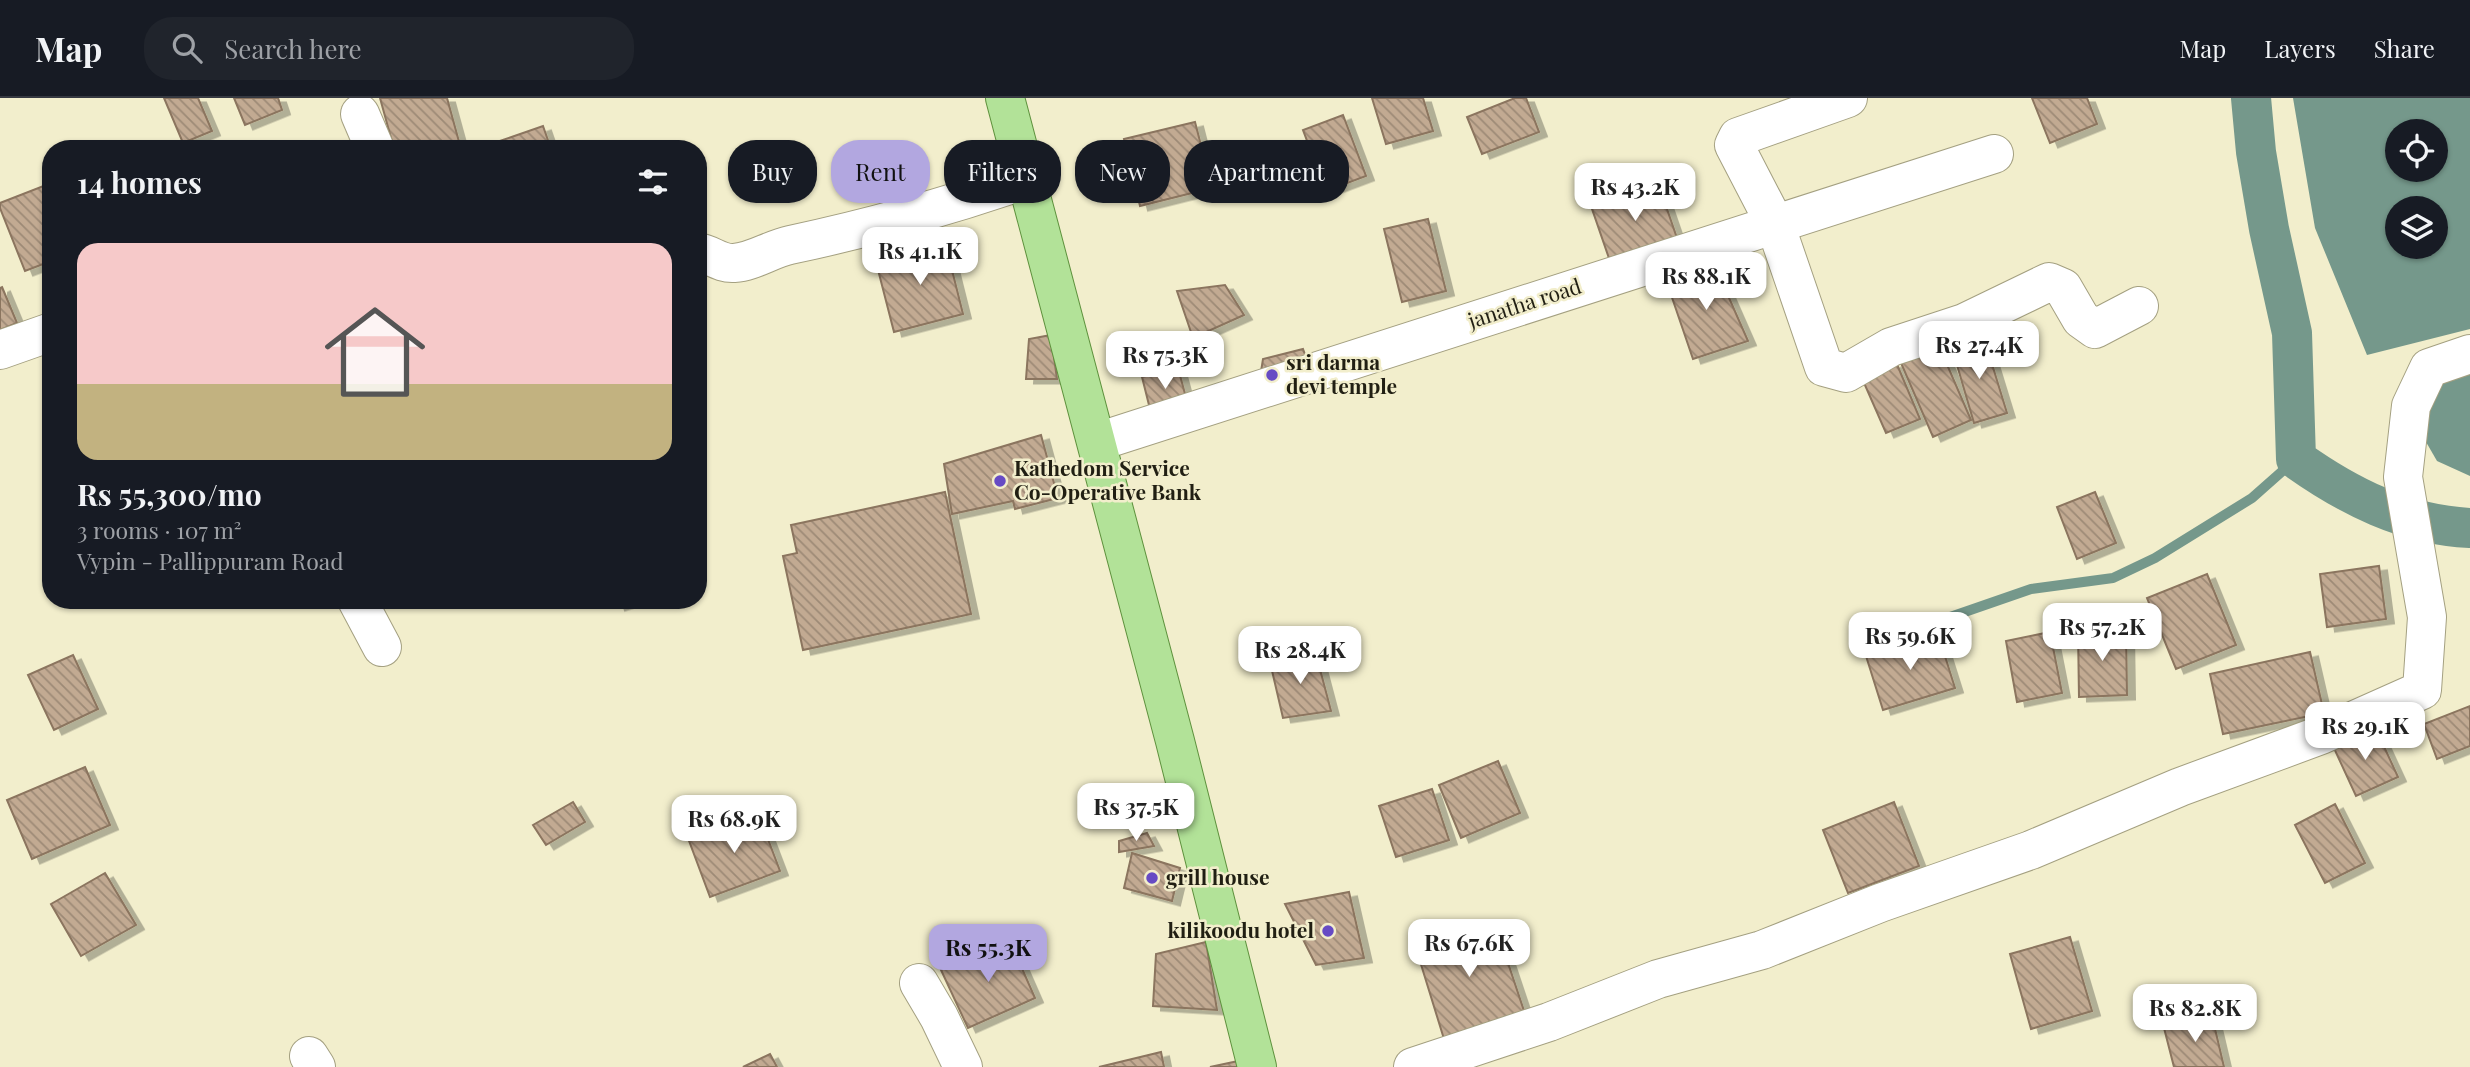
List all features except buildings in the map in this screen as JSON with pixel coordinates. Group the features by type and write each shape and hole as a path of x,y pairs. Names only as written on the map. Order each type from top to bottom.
{"main road":[{"path":"1005,98 1016,140"},
{"path":"1033,203 1256,1067"}],"street":[{"path":"1848,98 1738,136 1734,145 1775,224 1824,367 1846,373 1891,347 1964,323 2049,282 2063,288 2081,320 2095,329 2139,306"},
{"path":"360,114 371,140"},
{"name":"janatha road","path":"1097,442 1994,154"},
{"path":"707,256 734,263 786,246 831,237 952,203"},
{"path":"0,350 42,335"},
{"path":"1413,1067 1549,1022 1658,979 1762,950 1880,903 2031,850 2180,787 2321,735 2422,690 2427,617 2403,477 2411,406 2429,368 2470,354"},
{"path":"362,609 382,647"},
{"path":"919,983 939,1017 962,1067"}],"shaded area":[{"path":"2293,98 2470,98 2470,329 2367,355 2315,228"},
{"path":"2470,374 2470,476 2437,461 2422,435 2435,381"}],"waterway":[{"path":"2251,98 2256,152 2269,229 2292,333 2296,459 2336,485 2400,515 2446,526 2470,528"},
{"path":"1878,642 2031,589 2113,578 2155,558 2252,498 2296,459"}],"place":[{"name":"sri darma devi temple","path":"1272,375"},
{"name":"Kathedom Service Co-Operative Bank","path":"1000,481"},
{"name":"grill house","path":"1152,878"},
{"name":"kilikoodu hotel","path":"1328,931"}]}
